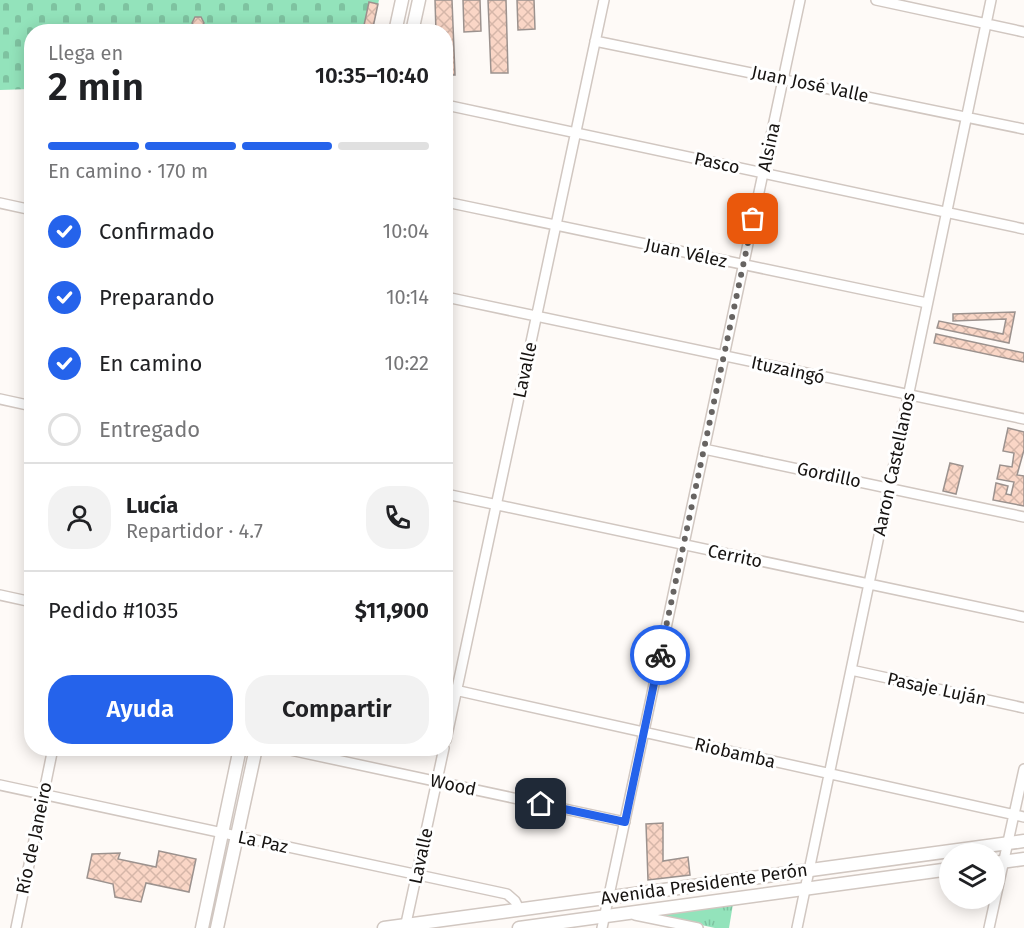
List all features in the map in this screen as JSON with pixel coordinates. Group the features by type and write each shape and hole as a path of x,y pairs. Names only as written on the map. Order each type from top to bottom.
{"main road":[{"path":"397,24 402,0"},
{"path":"414,24 419,0"},
{"path":"202,928 238,756"},
{"path":"217,928 254,756"},
{"name":"Avenida Presidente Perón","path":"384,928 1024,841"},
{"path":"1005,861 1024,859"},
{"name":"Avenida Presidente Perón","path":"519,928 603,922 627,913 939,871"}],"street":[{"name":"Lavalle","path":"453,706 604,0"},
{"name":"Alsina","path":"603,922 800,0"},
{"path":"876,0 1024,32"},
{"name":"Aaron Castellanos","path":"797,928 991,0"},
{"name":"Juan José Valle","path":"595,41 1024,129"},
{"name":"Pasco","path":"453,107 1024,229"},
{"path":"0,203 24,208"},
{"name":"Juan Vélez","path":"453,203 927,303"},
{"name":"Ituzaingó","path":"453,298 1024,419"},
{"path":"0,399 24,404"},
{"name":"Gordillo","path":"704,449 1024,517"},
{"name":"Cerrito","path":"453,496 1024,617"},
{"path":"0,596 24,601"},
{"name":"Pasaje Luján","path":"851,670 1024,708"},
{"name":"Riobamba","path":"453,690 1019,816"},
{"name":"Río de Janeiro","path":"16,928 51,756"},
{"name":"Wood","path":"317,756 625,822"},
{"name":"Lavalle","path":"406,926 442,756"},
{"path":"1005,848 1019,816 1024,769"},
{"name":"La Paz","path":"0,785 507,894 515,901 519,909"},
{"path":"989,928 992,909"},
{"path":"627,913 698,928"}],"green space":[{"path":"0,0 379,0 374,24 24,24 24,89 0,90"},
{"path":"733,904 729,928 715,928 656,915"}],"building":[{"path":"435,0 452,0 453,24 436,24"},
{"path":"463,0 480,0 481,31 464,32"},
{"path":"488,0 506,0 508,73 491,73"},
{"path":"517,0 534,0 535,29 518,30"},
{"path":"369,2 378,4 374,24 364,24"},
{"path":"195,17 201,17 204,23 193,24"},
{"path":"453,25 455,75 453,75"},
{"path":"1015,312 1009,343 937,328 939,321 1003,334 1006,319 953,321 953,314"},
{"path":"936,334 1024,353 1024,362 934,343"},
{"path":"1008,428 1024,432 1024,450 1017,475 1024,476 1024,506 993,500 996,483 1008,486 1006,494 1011,495 1014,482 997,479 1000,465 1012,467 1014,453 1003,451"},
{"path":"950,463 963,466 956,494 943,491"},
{"path":"663,823 663,861 688,857 690,875 648,880 646,824"},
{"path":"159,851 196,859 189,892 146,883 141,902 115,897 113,884 87,878 92,854 120,853 118,859 156,867"}],"way so far":[{"path":"660,655 753,219"}],"route":[{"path":"541,804 625,822 660,655"}]}
